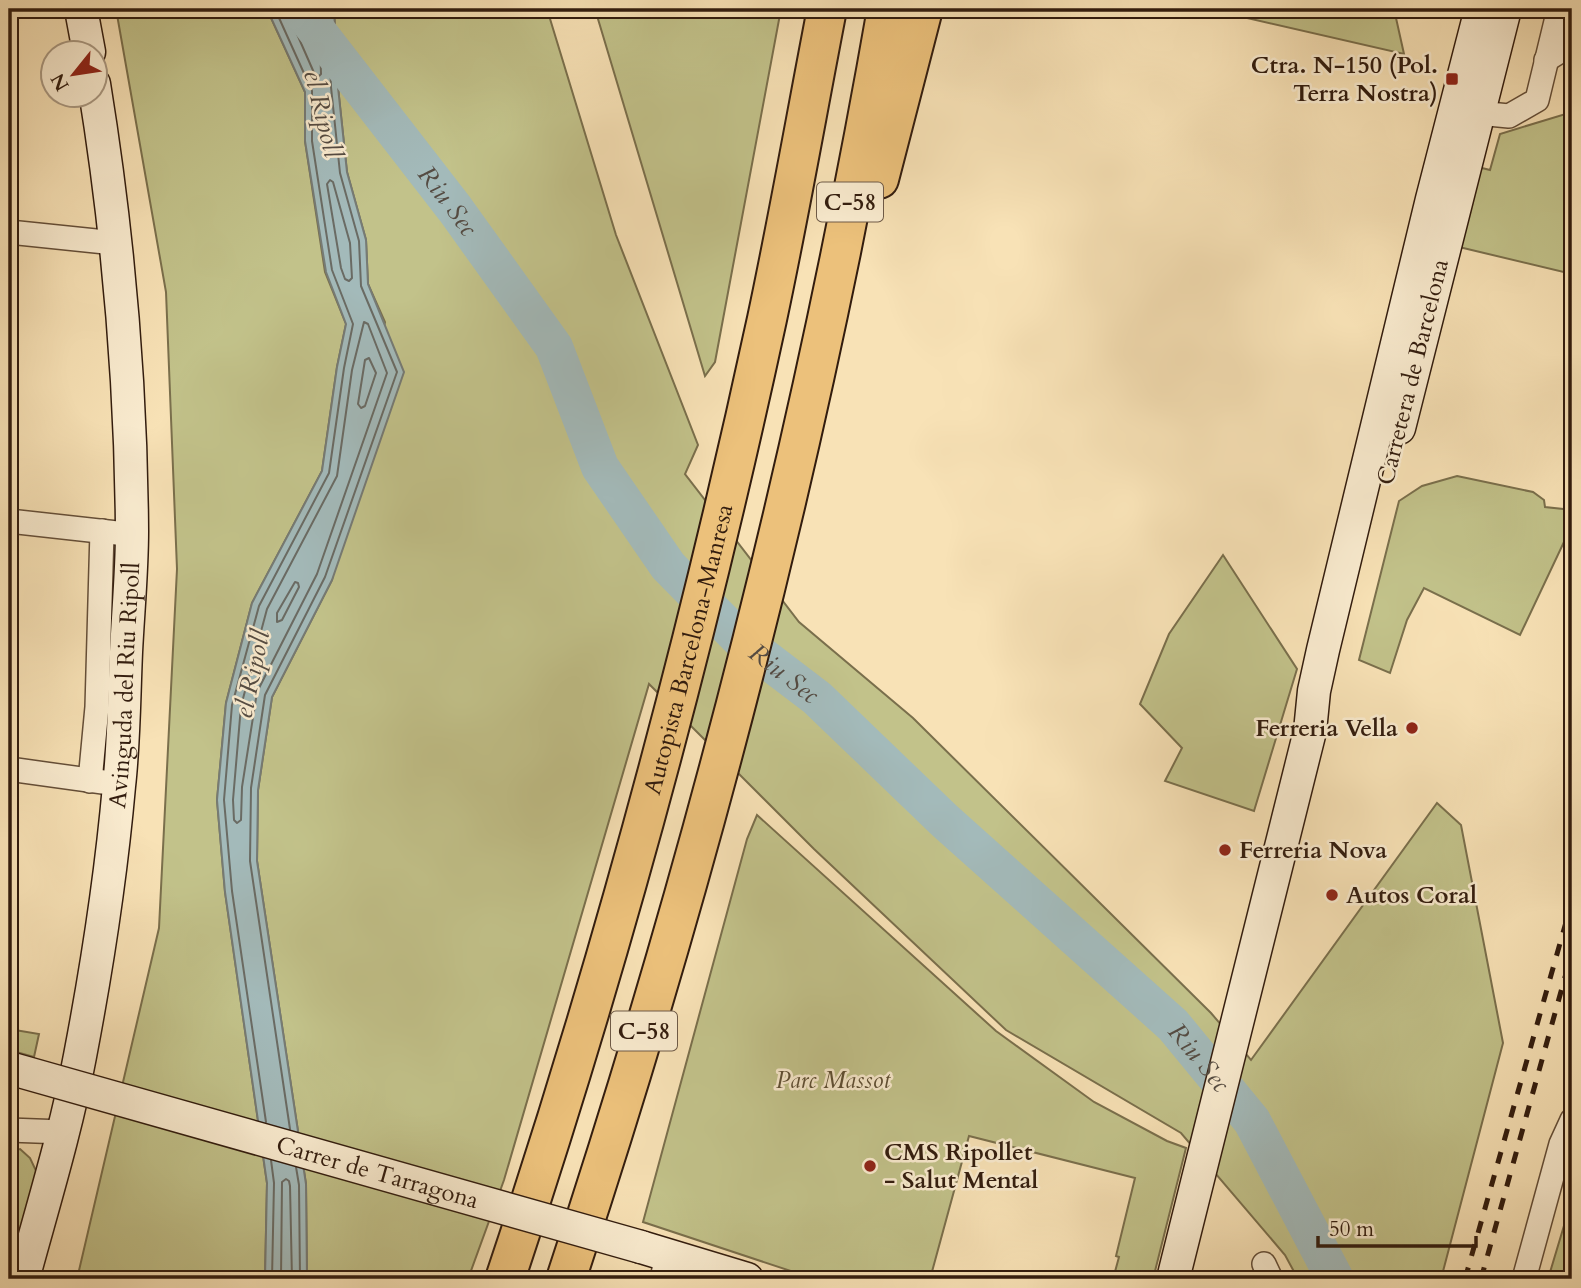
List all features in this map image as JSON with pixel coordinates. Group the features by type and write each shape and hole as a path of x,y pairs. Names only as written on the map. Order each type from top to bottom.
{"highway":[{"name":"Autopista Barcelona-Manresa","path":"505,1279 595,990 671,722 742,431 827,9"},
{"name":"C-58","path":"566,1279 654,999 715,780 810,395 887,9"},
{"path":"810,395 857,262 923,9"}],"main road":[{"path":"81,9 86,38"},
{"name":"Carretera de Barcelona","path":"1172,1275 1310,731 1316,681 1391,366 1481,9"},
{"name":"Carretera de Barcelona","path":"1310,731 1329,695 1505,9"},
{"name":"Avinguda del Riu Ripoll","path":"23,1279 63,1132 93,984 125,353 107,160 98,108"},
{"path":"1349,542 1360,525 1377,471 1394,448 1387,426 1394,395 1391,366"},
{"name":"Carrer de Tarragona","path":"9,1068 657,1260 747,1279"}],"street":[{"path":"1478,113 1509,116 1538,100 1559,9"},
{"path":"1546,60 1572,44"},
{"path":"9,232 116,243"},
{"path":"9,521 117,533"},
{"path":"9,769 105,783"},
{"path":"1524,1279 1561,1144 1572,1120"},
{"path":"9,1130 63,1132"}],"green space":[{"path":"116,9 267,9 305,92 305,141 325,272 346,324 322,471 252,603 226,703 217,800 225,892 267,1183 265,1279 77,1279 159,928 177,569 166,292"},
{"path":"334,9 547,9 616,235 698,445 685,474 799,622 913,718 1211,1013 1251,1060 1437,803 1461,825 1503,1043 1441,1279 1298,1279 1285,1255 1181,1133 1006,1030 814,849 649,684 504,1180 468,1279 307,1279 306,1184 257,861 258,790 272,697 332,580 385,322 368,284 366,240 347,172 338,87"},
{"path":"595,9 781,9 715,362 705,376"},
{"path":"1208,9 1394,9 1404,54"},
{"path":"1572,112 1572,274 1459,247 1478,167 1490,170 1500,134"},
{"path":"1457,476 1533,492 1544,500 1545,507 1572,510 1572,525 1520,635 1424,588 1407,620 1390,673 1359,660 1399,501 1422,486"},
{"path":"1223,555 1297,669 1254,811 1165,781 1182,748 1140,704 1169,634"},
{"name":"Parc Massot","path":"757,815 996,1031 1094,1102 1167,1141 1186,1148 1153,1279 1113,1279 1135,1178 969,1136 930,1279 815,1279 643,1222 747,839"},
{"path":"9,1029 39,1034 34,1057 9,1050"},
{"path":"20,1149 30,1158 39,1177 9,1279 9,1152"},
{"path":"1572,1199 1572,1279 1548,1279"}],"water":[{"name":"el Ripoll","path":"267,9 334,9 338,87 347,172 366,240 368,284 404,372 332,580 272,697 258,790 257,861 306,1184 307,1279 265,1279 267,1183 225,892 217,800 226,703 252,603 322,471 346,324 326,272 305,141 305,92"}],"waterway":[{"name":"Riu Sec","path":"300,9 455,209 554,347 600,467 668,566 741,640 817,698 945,821 1173,1025 1252,1121 1335,1279"}],"railway":[{"path":"1465,1279 1572,901"},
{"path":"1481,1279 1572,952"}],"place":[{"name":"Ctra. N-150 (Pol. Terra Nostra)","path":"1452,79"},
{"name":"Ferreria Vella","path":"1412,728"},
{"name":"Ferreria Nova","path":"1225,850"},
{"name":"Autos Coral","path":"1332,895"},
{"name":"CMS Ripollet - Salut Mental","path":"870,1166"}]}
